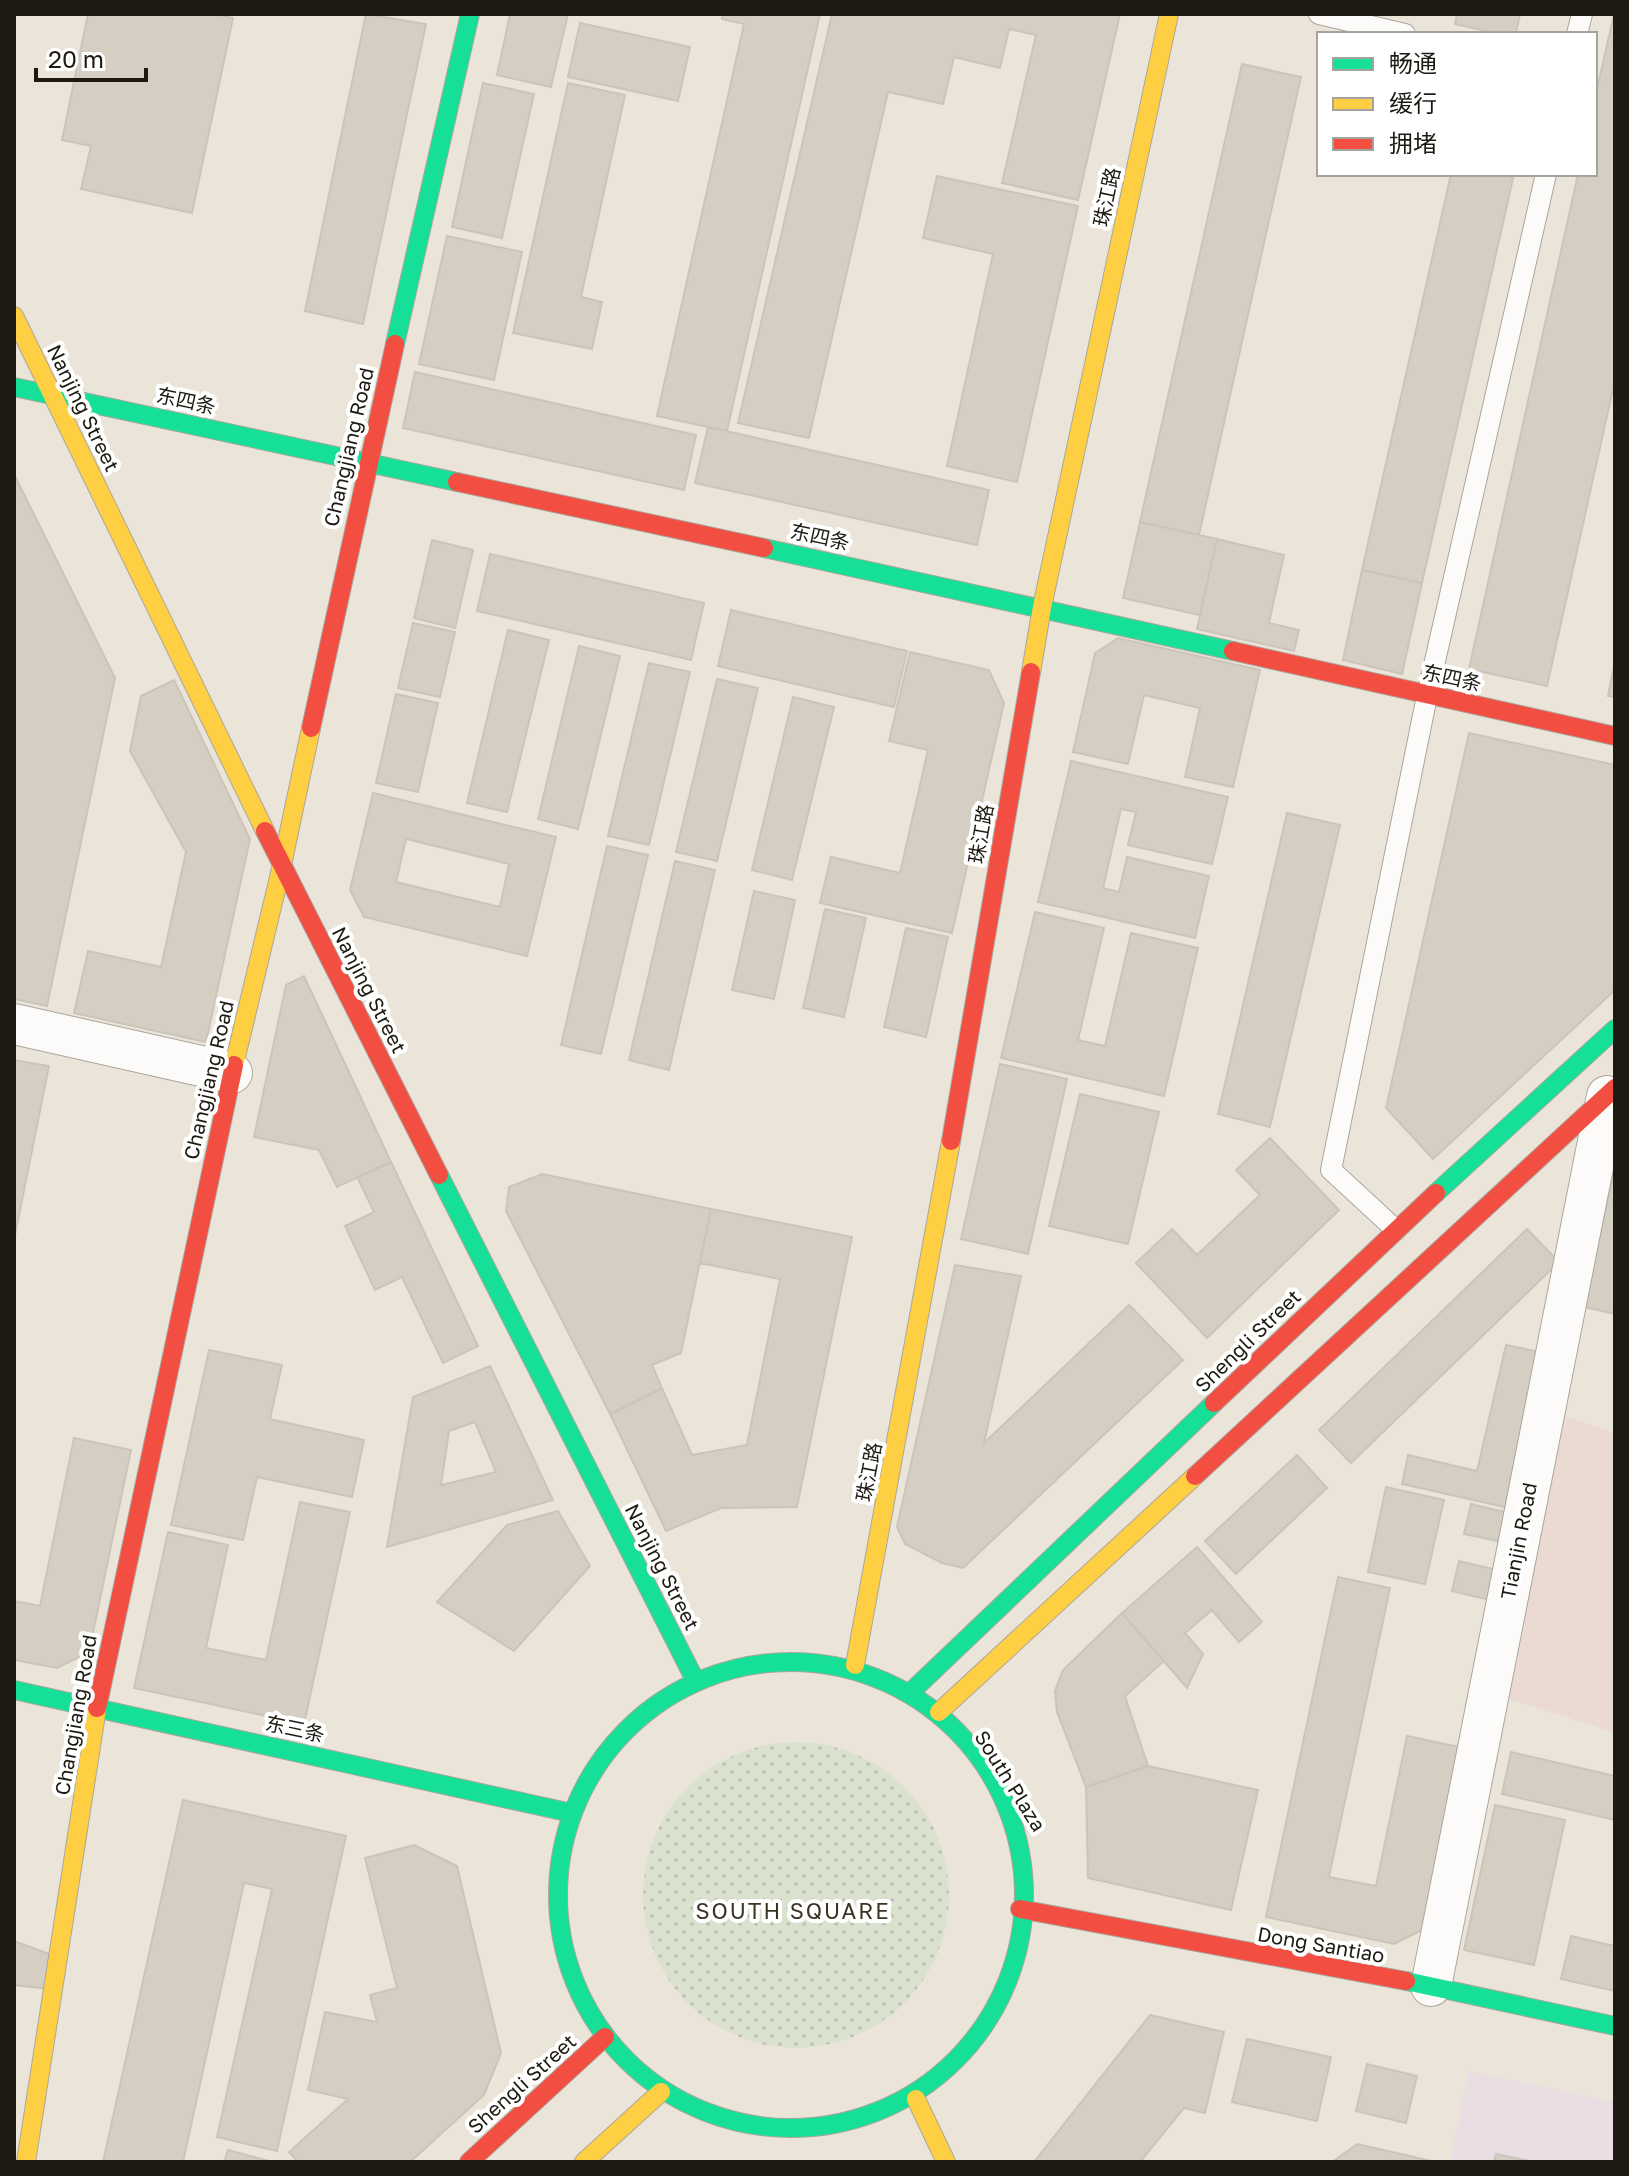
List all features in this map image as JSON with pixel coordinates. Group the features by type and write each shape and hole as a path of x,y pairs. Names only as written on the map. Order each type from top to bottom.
{"street":[{"name":"Changjiang Road","path":"26,2162 97,1708 232,1073 282,865 368,461 470,14"},
{"name":"珠江路","path":"855,1665 925,1293 1042,607 1169,14"},
{"name":"Nanjing Street","path":"14,316 282,865 694,1678"},
{"name":"东四条","path":"14,387 1042,607 1615,736"},
{"path":"14,1024 232,1073"},
{"name":"Shengli Street","path":"914,1689 1396,1230 1615,1029"},
{"path":"939,1712 1611,1092"},
{"name":"Tianjin Road","path":"1431,1986 1611,1092"},
{"name":"South Plaza","path":"798,1657 855,1665 914,1689 939,1712 1027,1844 1020,1909 986,2037 916,2099 844,2128 754,2135 661,2092 605,2037 574,1980 560,1928 567,1812 630,1725 694,1678 798,1657"},
{"name":"东三条","path":"14,1690 567,1812"},
{"name":"Dong Santiao","path":"1020,1909 1431,1986 1615,2026"},
{"name":"Shengli Street","path":"469,2162 605,2037"},
{"path":"584,2162 661,2092"},
{"path":"916,2099 946,2162"}],"lane":[{"path":"1319,14 1396,32"},
{"path":"1396,1230 1331,1170 1427,696 1546,176"}],"shaded area":[{"path":"1561,1415 1615,1433 1615,1733 1506,1698"},
{"path":"1468,2071 1615,2102 1615,2162 1450,2162"}],"green space":[{"path":"796,1742 826,1745 854,1754 881,1768 904,1787 923,1810 937,1837 946,1865 949,1895 946,1925 937,1953 923,1980 904,2003 881,2022 854,2036 826,2045 796,2048 766,2045 738,2036 711,2022 688,2003 669,1980 655,1953 646,1925 643,1895 646,1865 655,1837 669,1810 688,1787 711,1768 738,1754 766,1745"}],"building":[{"path":"88,14 213,14 233,18 192,213 81,189 91,146 62,140"},
{"path":"366,14 426,24 363,324 305,311"},
{"path":"510,14 568,14 551,87 497,75"},
{"path":"723,14 820,14 727,431 657,416 744,24 722,19"},
{"path":"832,14 1120,14 1078,200 1002,183 1036,35 1009,29 1000,68 954,57 943,104 888,92 809,438 738,423"},
{"path":"1457,14 1520,14 1516,32 1490,32 1455,24"},
{"path":"1614,14 1615,380 1547,686 1469,669 1578,176 1597,176 1597,89"},
{"path":"580,23 690,47 678,101 568,77"},
{"path":"1242,64 1301,77 1199,535 1140,522"},
{"path":"483,83 534,94 502,238 452,227"},
{"path":"568,83 625,95 581,297 602,302 592,349 513,333"},
{"path":"937,176 1078,206 1017,482 947,466 993,254 923,238"},
{"path":"1451,176 1514,176 1422,583 1362,570"},
{"path":"447,236 522,252 494,380 419,364"},
{"path":"415,372 696,435 684,490 403,428"},
{"path":"708,427 989,490 977,545 695,483"},
{"path":"14,474 115,678 47,1006 14,999"},
{"path":"1140,522 1217,539 1200,615 1123,598"},
{"path":"1217,539 1284,555 1269,623 1299,630 1294,651 1197,629"},
{"path":"432,540 473,550 455,628 414,618"},
{"path":"490,554 704,603 691,660 477,611"},
{"path":"1362,570 1422,583 1402,674 1343,660"},
{"path":"731,610 907,651 894,707 718,666"},
{"path":"413,623 455,632 440,697 398,688"},
{"path":"508,630 549,640 507,812 467,803"},
{"path":"1118,638 1260,670 1233,787 1185,777 1200,708 1144,695 1128,764 1073,752 1095,653"},
{"path":"579,646 620,656 578,829 538,819"},
{"path":"910,652 989,670 1004,703 952,933 820,903 831,857 900,873 928,750 889,741"},
{"path":"1615,661 1615,697 1608,696"},
{"path":"649,663 690,672 649,845 608,836"},
{"path":"717,679 758,688 717,861 676,852"},
{"path":"174,680 250,839 206,1042 74,1013 88,951 161,967 186,852 130,751 141,696"},
{"path":"396,694 438,703 418,792 376,783"},
{"path":"793,697 834,707 792,880 752,870"},
{"path":"1469,733 1615,765 1615,990 1433,1159 1386,1108"},
{"path":"1071,761 1228,797 1212,864 1128,845 1136,812 1121,809 1103,888 1119,892 1127,857 1209,876 1195,938 1038,902"},
{"path":"373,793 556,837 527,956 364,917 350,890","holes":["406,839 509,864 500,907 396,882"]},
{"path":"1287,813 1340,825 1270,1127 1218,1114"},
{"path":"607,846 648,855 601,1054 561,1045"},
{"path":"675,861 715,870 669,1070 629,1060"},
{"path":"754,891 795,900 774,999 732,990"},
{"path":"825,909 866,918 844,1017 803,1008"},
{"path":"1035,912 1104,928 1078,1040 1105,1046 1131,933 1198,948 1164,1096 1001,1058"},
{"path":"906,928 948,937 926,1037 884,1027"},
{"path":"304,976 391,1162 337,1187 319,1150 254,1137 286,985"},
{"path":"14,1060 49,1066 14,1240"},
{"path":"1000,1064 1067,1079 1028,1254 961,1239"},
{"path":"1080,1094 1159,1112 1128,1244 1049,1226"},
{"path":"1270,1138 1339,1210 1207,1338 1136,1263 1172,1229 1197,1255 1260,1195 1236,1170"},
{"path":"391,1162 478,1346 443,1363 402,1277 375,1290 345,1226 374,1212 357,1177"},
{"path":"1615,1167 1615,1314 1584,1307"},
{"path":"542,1174 711,1209 681,1353 652,1365 662,1388 610,1414 506,1211 509,1187"},
{"path":"711,1209 852,1237 797,1507 721,1508 666,1531 610,1414 662,1388 692,1455 747,1445 780,1279 700,1263"},
{"path":"1527,1229 1559,1262 1351,1463 1319,1430"},
{"path":"955,1265 1021,1276 984,1443 1129,1305 1183,1360 963,1568 942,1563 905,1544 897,1527"},
{"path":"1506,1345 1545,1353 1509,1508 1402,1484 1408,1455 1477,1471"},
{"path":"209,1350 282,1365 270,1419 364,1440 352,1497 257,1477 243,1540 171,1525"},
{"path":"490,1366 553,1500 387,1547 413,1397","holes":["475,1422 496,1472 441,1485 449,1431"]},
{"path":"74,1438 131,1450 89,1652 57,1668 14,1660 14,1601 40,1606"},
{"path":"1297,1455 1327,1488 1236,1574 1205,1541"},
{"path":"1386,1487 1444,1500 1425,1584 1368,1572"},
{"path":"300,1502 350,1512 304,1724 134,1688 168,1532 228,1545 206,1648 266,1660"},
{"path":"1471,1504 1509,1513 1502,1542 1464,1534"},
{"path":"558,1511 590,1566 514,1651 437,1602 507,1525"},
{"path":"1197,1547 1262,1622 1239,1642 1212,1610 1185,1633 1203,1654 1187,1688 1122,1613"},
{"path":"1459,1561 1497,1570 1490,1600 1452,1591"},
{"path":"1338,1577 1390,1588 1329,1877 1376,1886 1407,1736 1464,1748 1426,1928 1394,1944 1266,1917"},
{"path":"1122,1613 1164,1661 1125,1696 1148,1766 1086,1787 1057,1712 1055,1691 1063,1670"},
{"path":"1511,1752 1615,1776 1615,1820 1502,1794"},
{"path":"1148,1766 1258,1790 1231,1910 1088,1878 1086,1787"},
{"path":"183,1800 346,1836 277,2151 217,2137 272,1889 244,1883 183,2162 103,2162"},
{"path":"1495,1805 1565,1820 1534,1965 1464,1950"},
{"path":"414,1845 457,1866 501,2053 484,2095 410,2162 298,2162 289,2152 348,2099 308,2090 325,2012 377,2022 370,1995 397,1988 365,1858"},
{"path":"1571,1936 1615,1946 1615,1991 1561,1979"},
{"path":"14,1941 57,1957 49,1989 14,1985"},
{"path":"1150,2015 1224,2032 1205,2113 1184,2108 1140,2162 1034,2162"},
{"path":"1247,2039 1331,2057 1317,2121 1232,2102"},
{"path":"1367,2064 1417,2076 1406,2123 1356,2111"},
{"path":"1357,2144 1436,2162 1332,2162"},
{"path":"228,2150 273,2162 224,2162"},
{"path":"1496,2154 1534,2162 1494,2162"}],"traffic: fast":[{"path":"395,344 470,14"},
{"path":"14,387 457,482"},
{"path":"764,548 1233,651"},
{"path":"1436,1193 1615,1029"},
{"path":"439,1175 694,1678"},
{"path":"914,1689 1214,1403"},
{"path":"791,1662 837,1666 880,1679 921,1701 956,1730 985,1765 1007,1806 1020,1849 1024,1895 1020,1941 1007,1984 985,2025 956,2060 921,2089 880,2111 837,2124 791,2128 745,2124 702,2111 661,2089 626,2060 597,2025 575,1984 562,1941 558,1895 562,1849 575,1806 597,1765 626,1730 661,1701 702,1679 745,1666 791,1662"},
{"path":"14,1690 567,1812"},
{"path":"1406,1981 1615,2026"}],"traffic: slow":[{"path":"1031,672 1042,607 1169,14"},
{"path":"14,316 265,831"},
{"path":"234,1065 311,728"},
{"path":"855,1665 951,1141"},
{"path":"939,1712 1195,1476"},
{"path":"26,2162 97,1708"},
{"path":"584,2162 661,2092"},
{"path":"916,2099 946,2162"}],"traffic: jam":[{"path":"311,728 395,344"},
{"path":"457,482 764,548"},
{"path":"1233,651 1615,736"},
{"path":"951,1141 1031,672"},
{"path":"265,831 439,1175"},
{"path":"97,1708 234,1065"},
{"path":"1195,1476 1615,1088"},
{"path":"1214,1403 1436,1193"},
{"path":"1020,1909 1406,1981"},
{"path":"469,2162 605,2037"}],"district":[{"name":"SOUTH SQUARE","path":"793,1911"}]}
